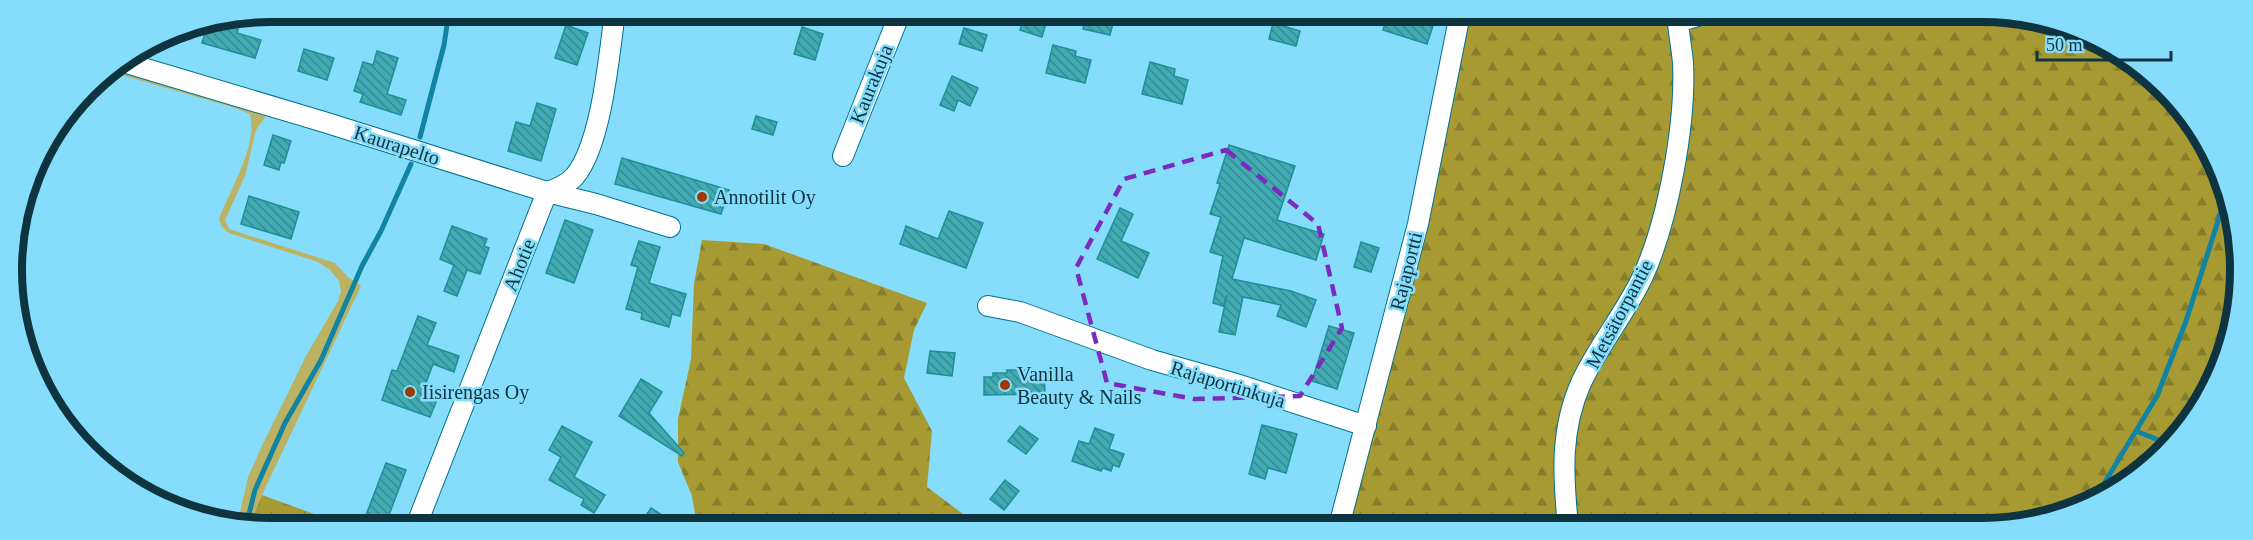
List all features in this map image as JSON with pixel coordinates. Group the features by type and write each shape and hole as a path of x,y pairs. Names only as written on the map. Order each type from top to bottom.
{"street":[{"path":"547,192 563,186 574,177 585,160 605,88 614,22"},
{"name":"Kaurakuja","path":"843,156 896,22"},
{"name":"Rajaportti","path":"1341,518 1420,214 1458,22"},
{"name":"Metsätorpantie","path":"1568,518 1564,456 1568,422 1582,382 1628,304 1654,247 1671,181 1682,104 1683,64 1678,22"},
{"name":"Kaurapelto","path":"131,64 333,124 547,192 596,204 670,227"},
{"path":"585,160 588,184 596,204"},
{"name":"Ahotie","path":"419,518 547,192"},
{"name":"Rajaportinkuja","path":"988,306 1020,312 1152,360 1366,426"}],"highlighted area":[{"path":"1226,150 1318,224 1342,328 1300,396 1194,399 1107,383 1076,268 1124,179"}],"shaded area":[{"path":"126,69 268,113 256,130 245,176 225,220 229,229 335,263 348,277 361,286 253,517 239,515 248,477 306,356 338,301 341,291 339,281 330,270 318,262 229,233 222,227 219,219 242,167 250,140 250,114 119,74"}],"green space":[{"path":"1467,22 1983,22 2031,27 2078,41 2121,64 2134,74 2158,95 2179,119 2189,132 2212,175 2226,222 2230,254 2230,286 2226,318 2212,365 2189,408 2158,445 2121,476 2078,499 2031,513 1983,518 1348,518"},
{"path":"702,240 764,244 927,303 914,330 904,378 932,431 927,487 968,518 696,518 692,496 678,462 678,419 691,359 694,284"},
{"path":"262,495 325,518 270,518 253,517"}],"building":[{"path":"1022,22 1046,22 1042,37 1020,30"},
{"path":"1085,22 1113,22 1110,35 1083,29"},
{"path":"1385,22 1434,22 1427,44 1383,30"},
{"path":"1273,23 1300,31 1296,46 1269,39"},
{"path":"239,25 237,33 261,40 255,58 202,43 206,31"},
{"path":"566,25 588,33 577,65 555,58"},
{"path":"802,27 823,34 815,60 794,54"},
{"path":"964,28 987,35 982,51 959,44"},
{"path":"1053,45 1076,51 1075,56 1091,60 1085,83 1046,73"},
{"path":"304,49 334,58 327,80 298,71"},
{"path":"377,51 398,58 387,94 406,100 401,115 360,102 363,94 354,91 363,62 373,65"},
{"path":"1150,62 1175,69 1174,76 1188,80 1182,104 1142,94"},
{"path":"952,76 978,88 970,106 958,100 954,111 940,105"},
{"path":"537,103 556,109 541,161 508,151 516,122 530,126"},
{"path":"756,116 777,122 773,135 752,129"},
{"path":"273,135 291,141 284,163 281,162 279,170 264,165"},
{"path":"1229,145 1295,166 1277,220 1324,234 1316,260 1244,238 1232,279 1291,291 1316,300 1306,327 1277,316 1281,305 1243,297 1235,335 1219,332 1227,295 1223,306 1213,303 1223,256 1210,252 1221,217 1210,214"},
{"path":"622,158 729,190 721,214 615,184"},
{"path":"249,196 299,212 291,239 241,224"},
{"path":"1120,208 1133,214 1121,241 1149,253 1138,278 1097,259"},
{"path":"949,211 983,223 966,268 900,244 906,226 938,239"},
{"path":"565,220 593,230 574,283 546,273"},
{"path":"452,226 487,239 484,246 489,248 480,274 467,270 457,296 444,291 454,265 440,259"},
{"path":"639,241 660,247 649,283 686,294 680,316 672,314 669,327 641,319 642,313 626,309 638,267 631,265"},
{"path":"1361,242 1379,248 1371,272 1354,267"},
{"path":"418,316 436,323 427,345 459,356 454,372 433,364 423,391 438,397 430,417 382,400 392,370 397,371"},
{"path":"1329,326 1354,333 1337,389 1312,381"},
{"path":"930,351 955,353 952,376 927,373"},
{"path":"1007,370 1044,370 1045,394 984,395 984,377 993,377 993,373 1007,373"},
{"path":"641,379 662,392 649,413 684,453 682,456 619,416"},
{"path":"1262,425 1297,434 1286,473 1268,468 1265,479 1249,474"},
{"path":"562,426 592,442 574,477 605,495 594,513 581,505 584,499 549,480 561,457 549,450"},
{"path":"1020,426 1038,439 1026,454 1008,441"},
{"path":"1095,428 1114,435 1109,449 1124,454 1119,467 1113,465 1111,471 1103,468 1101,471 1072,461 1079,441 1089,444"},
{"path":"386,463 406,470 388,518 374,518 366,515"},
{"path":"1005,480 1019,491 1004,510 990,499"},
{"path":"651,508 667,518 644,518"}],"waterway":[{"path":"420,137 444,45 447,22"},
{"path":"248,516 255,490 285,423 321,360 362,266 381,231 411,164"},
{"path":"2102,486 2157,396 2186,321 2222,207"},
{"path":"2136,431 2161,441"}],"place":[{"name":"Annotilit Oy","path":"702,197"},
{"name":"Vanilla Beauty & Nails","path":"1005,385"},
{"name":"Iisirengas Oy","path":"410,392"}]}
